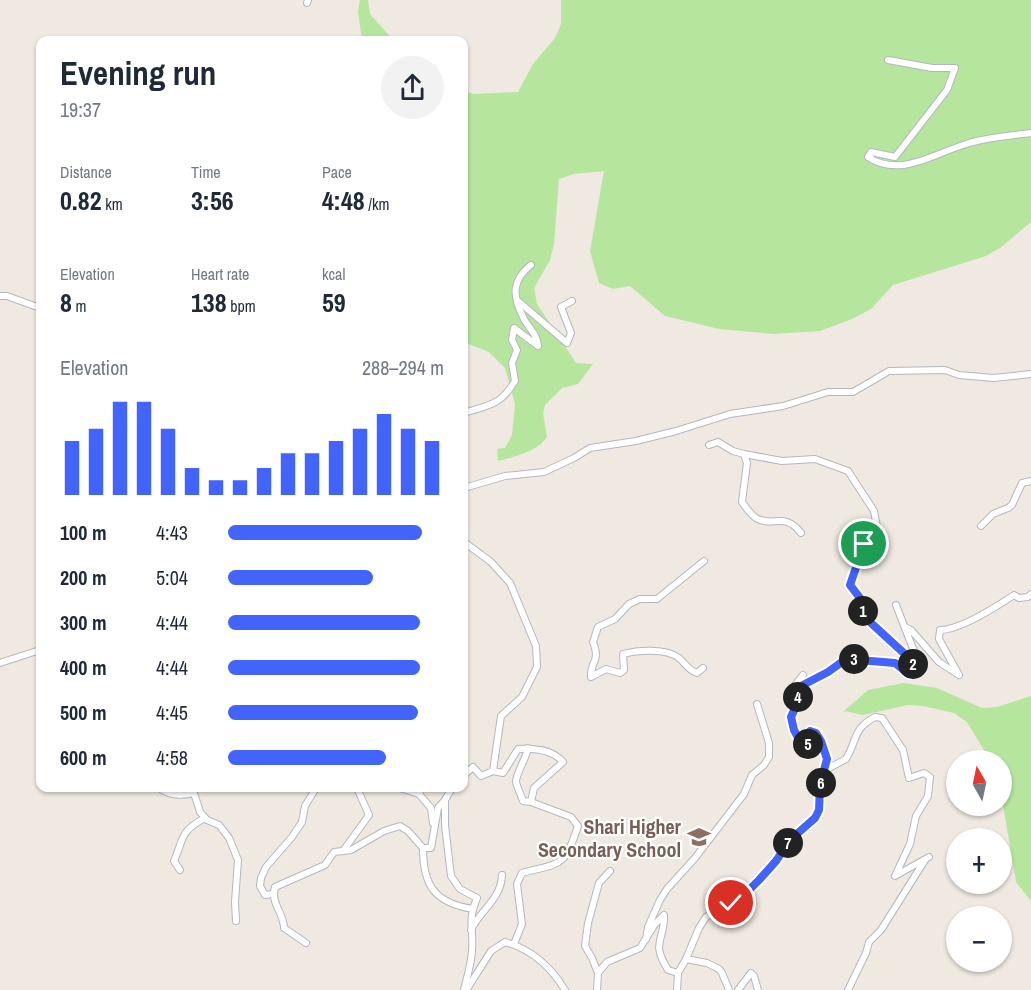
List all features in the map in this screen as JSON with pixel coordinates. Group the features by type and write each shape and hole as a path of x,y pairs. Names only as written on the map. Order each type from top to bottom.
{"street":[{"path":"888,60 932,68 955,68 946,90 896,157 871,152 868,157 875,162 902,166 983,140 1031,132"},
{"path":"468,412 502,400 515,381 512,363 517,350 512,340 514,328 538,346 538,337 523,317 516,300 515,283 520,273 531,265"},
{"path":"0,296 7,296 36,307"},
{"path":"516,300 567,343 572,333 561,307 572,301"},
{"path":"468,487 505,476 544,472 590,448 636,441 730,414 783,406 828,392 852,392 889,371 945,370 959,375 994,378 1031,374"},
{"path":"709,445 718,442 733,452 782,460 815,459 848,471 874,511 877,528 864,544 850,585 860,598 864,613 871,623 907,656 916,669"},
{"path":"744,454 747,463 742,502 748,511 754,517 762,520 793,523 801,533"},
{"path":"981,526 993,514 1012,505 1022,483 1031,481"},
{"path":"468,545 491,562 510,583 536,646 537,668 522,697 501,716 493,771"},
{"path":"703,668 697,673 690,671 679,658 672,654 634,651 624,654 624,670 620,673 606,669 591,677 590,672 596,661 597,654 592,642 598,627 615,619 629,604 640,599 657,598 704,561"},
{"path":"905,627 911,630 939,662 959,675 939,639 940,630 949,630 977,618 1014,595 1019,598 1028,597 1031,594"},
{"path":"798,692 803,685 828,672 846,659 895,663 909,674 916,669 917,659 896,605"},
{"path":"0,663 36,651"},
{"path":"677,990 678,973 706,917 746,893 776,861 790,840 815,818 819,810 820,785 827,759 821,741 816,733 810,731 807,736 809,747 807,754 794,730 791,717 797,704 798,692 795,685 803,675"},
{"path":"646,939 648,927 663,894 695,858 744,795 752,776 764,765 768,757 769,743 757,704"},
{"path":"824,774 829,768 846,759 860,728 875,717 882,718 903,750 909,778 924,773 930,777 928,796 916,816 910,844 895,876 928,857 880,930 869,942 848,990"},
{"path":"514,944 522,924 517,884 522,873 562,862 570,852 578,826 571,817 523,801 516,781 518,772 526,759 528,748"},
{"path":"468,771 473,767 482,776 493,771 503,773 518,749 546,751 561,759 563,762 534,789 531,802"},
{"path":"164,792 184,795 194,793 200,812 205,818 219,825 229,838 238,860 236,921"},
{"path":"273,894 265,895 260,886 261,878 266,867 302,822 304,807 313,792"},
{"path":"343,850 369,815 359,792"},
{"path":"421,792 431,808 434,832"},
{"path":"423,848 431,848 438,808 450,792"},
{"path":"445,800 445,825 451,876 460,889 477,898 470,914 472,949 465,990"},
{"path":"180,870 174,861 182,836 195,823 205,818"},
{"path":"306,943 284,928 284,922 276,908 273,894 275,887 325,865 334,852 351,850 384,831 400,826 408,831 423,848 423,869 431,886 445,902 473,909"},
{"path":"597,990 598,973 585,946 588,923 599,883 610,871"},
{"path":"471,931 478,918 492,904 502,875"},
{"path":"598,973 607,962 640,948 664,915 664,924 658,940 660,957 668,970 678,973"},
{"path":"465,990 491,951 505,942 519,945 547,965 566,990"},
{"path":"686,959 707,963 718,969 729,990"},
{"path":"738,990 751,973 758,990"}],"green space":[{"path":"360,0 368,0 370,14 389,36 361,36 358,11"},
{"path":"561,0 1031,0 1031,222 1000,248 986,256 893,285 871,309 820,331 774,334 719,329 665,316 630,286 613,289 599,283 590,251 604,171 574,174 559,179 554,244 550,260 534,288 537,304 576,363 593,364 578,384 562,388 545,405 543,413 547,437 543,442 525,453 498,461 497,449 505,448 512,435 515,404 505,368 489,352 468,344 468,92 518,92 533,64 555,38 561,24"},
{"path":"903,683 937,688 982,708 997,707 1031,696 1031,901 1016,882 1012,858 1012,828 1007,828 1005,816 1012,816 1012,750 984,750 967,722 954,713 908,705 863,715 844,711 868,690"}],"place":[{"name":"Shari Higher Secondary School","path":"699,837"}],"route":[{"path":"731,903 759,880 790,840 815,818 819,810 820,785 827,759 821,741 816,733 810,731 807,736 809,747 807,754 794,730 791,717 797,704 798,692 803,685 828,672 846,659 895,663 909,674 916,669 907,656 871,623 864,613 860,598 850,585 864,544"}]}
